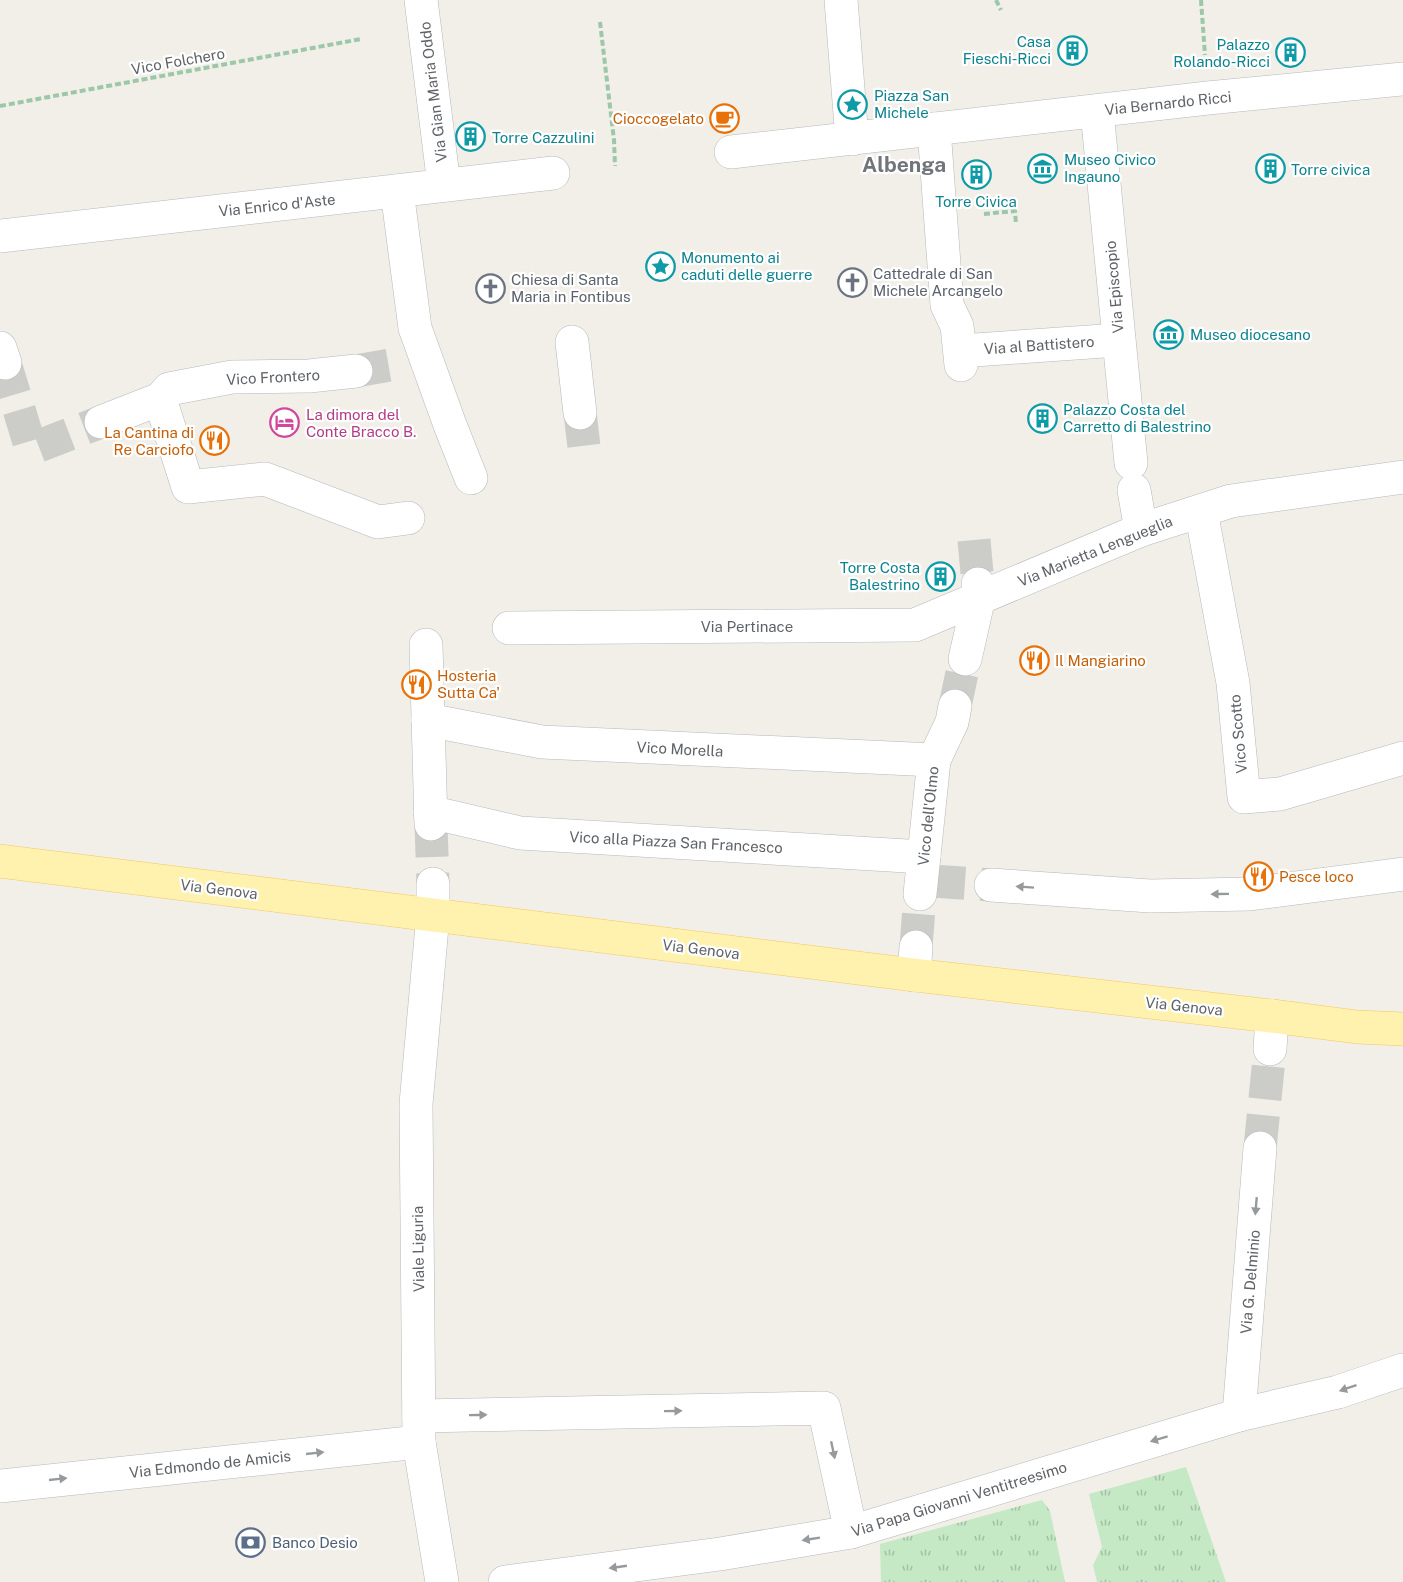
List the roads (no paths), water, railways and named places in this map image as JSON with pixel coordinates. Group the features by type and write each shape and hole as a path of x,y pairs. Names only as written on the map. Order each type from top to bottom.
{"main road":[{"name":"Via Genova","path":"0,861 433,899 915,961 1272,1016 1357,1027 1403,1029"}],"street":[{"name":"Via Gian Maria Oddo","path":"421,0 444,185"},
{"path":"841,0 852,139"},
{"name":"Via Bernardo Ricci","path":"934,129 1403,79"},
{"name":"Via Episcopio","path":"1097,111 1132,476 1141,530"},
{"path":"731,153 934,129"},
{"name":"Via al Battistero","path":"934,129 947,305 957,326 961,358 1118,340"},
{"name":"Via Enrico d'Aste","path":"0,236 553,173"},
{"path":"397,191 415,328 414,361 450,425 471,478"},
{"path":"572,342 580,413"},
{"name":"Vico Frontero","path":"101,422 160,399 169,389 231,377 309,376 356,371"},
{"path":"160,399 188,487 265,478 378,522 408,518"},
{"name":"Via Marietta Lengueglia","path":"979,590 1141,530 1231,501 1403,477"},
{"name":"Vico Scotto","path":"1201,511 1233,683 1244,797 1280,794 1403,758"},
{"path":"965,659 979,590"},
{"name":"Via Pertinace","path":"509,628 915,625 979,590"},
{"path":"426,645 428,720"},
{"name":"Vico dell'Olmo","path":"924,878 934,760 952,722 955,706"},
{"name":"Vico Morella","path":"428,720 542,742 934,760"},
{"name":"Vico alla Piazza San Francesco","path":"428,720 431,818 520,833 924,878"},
{"path":"991,885 1150,896 1250,894 1403,874"},
{"name":"Viale Liguria","path":"433,899 416,1104 419,1429 442,1582"},
{"path":"1270,1049 1272,1016"},
{"name":"Via G. Delminio","path":"1239,1415 1260,1148"},
{"name":"Via Papa Giovanni Ventitreesimo","path":"505,1582 720,1554 851,1532 1239,1415 1338,1392 1403,1370"},
{"name":"Via Edmondo de Amicis","path":"0,1485 419,1429 825,1408 851,1532"}],"tunnel":[{"path":"5,363 31,449 101,422"},
{"path":"356,371 402,363"},
{"path":"580,413 585,455"},
{"path":"974,540 978,584"},
{"path":"955,706 965,659"},
{"path":"431,824 433,884"},
{"path":"932,881 991,885"},
{"path":"916,947 920,894"},
{"path":"1260,1148 1270,1049"}],"place":[{"name":"Casa Fieschi-Ricci","path":"1072,50"},
{"name":"Palazzo Rolando-Ricci","path":"1291,53"},
{"name":"Piazza San Michele","path":"853,104"},
{"name":"Cioccogelato","path":"725,118"},
{"name":"Torre Cazzulini","path":"471,137"},
{"name":"Museo Civico Ingauno","path":"1043,168"},
{"name":"Torre civica","path":"1270,169"},
{"name":"Torre Civica","path":"976,174"},
{"name":"Monumento ai caduti delle guerre","path":"660,266"},
{"name":"Cattedrale di San Michele Arcangelo","path":"852,282"},
{"name":"Chiesa di Santa Maria in Fontibus","path":"490,288"},
{"name":"Museo diocesano","path":"1169,334"},
{"name":"Palazzo Costa del Carretto di Balestrino","path":"1042,418"},
{"name":"La dimora del Conte Bracco B.","path":"285,423"},
{"name":"La Cantina di Re Carciofo","path":"215,441"},
{"name":"Torre Costa Balestrino","path":"941,576"},
{"name":"Il Mangiarino","path":"1034,660"},
{"name":"Hosteria Sutta Ca'","path":"416,684"},
{"name":"Pesce loco","path":"1258,876"},
{"name":"Banco Desio","path":"251,1542"}],"district":[{"name":"Albenga","path":"904,164"}]}
